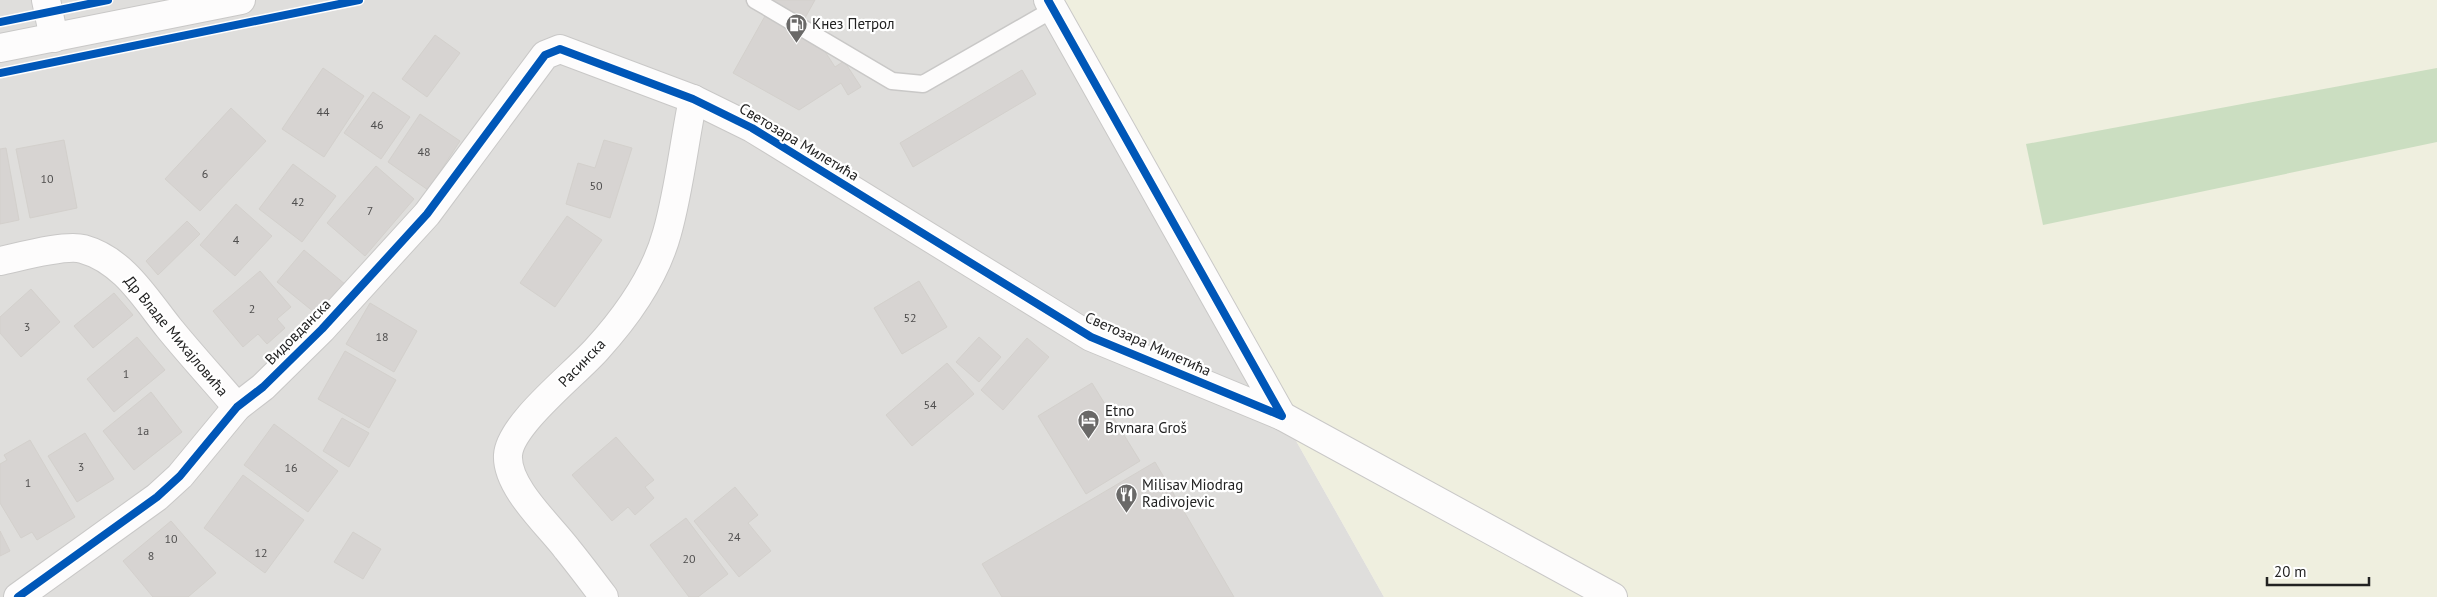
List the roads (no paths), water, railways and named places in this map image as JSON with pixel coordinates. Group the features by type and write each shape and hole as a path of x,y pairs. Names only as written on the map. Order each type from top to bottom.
{"street":[{"path":"46,0 54,38"},
{"path":"0,48 241,0"},
{"path":"1050,5 1282,416"},
{"name":"Светозара Милетића","path":"560,50 693,99 752,128 1092,337 1282,416 1613,597"},
{"name":"Видовданска","path":"18,597 157,497 180,476 237,407 262,387 322,329 427,214 545,55 560,50"},
{"name":"Расинска","path":"604,597 524,497 510,470 508,455 511,444 520,427 596,350 622,320 647,282 667,234 693,99"},
{"name":"Др Владе Михајловића","path":"0,261 51,251 82,249 117,266 146,297 169,328 237,407"}],"lane":[{"path":"755,0 892,81 923,84 1050,5"}],"place":[{"name":"Кнез Петрол","path":"796,43"},
{"name":"Etno Brvnara Groš","path":"1089,439"},
{"name":"Milisav Miodrag Radivojevic","path":"1126,513"}]}
